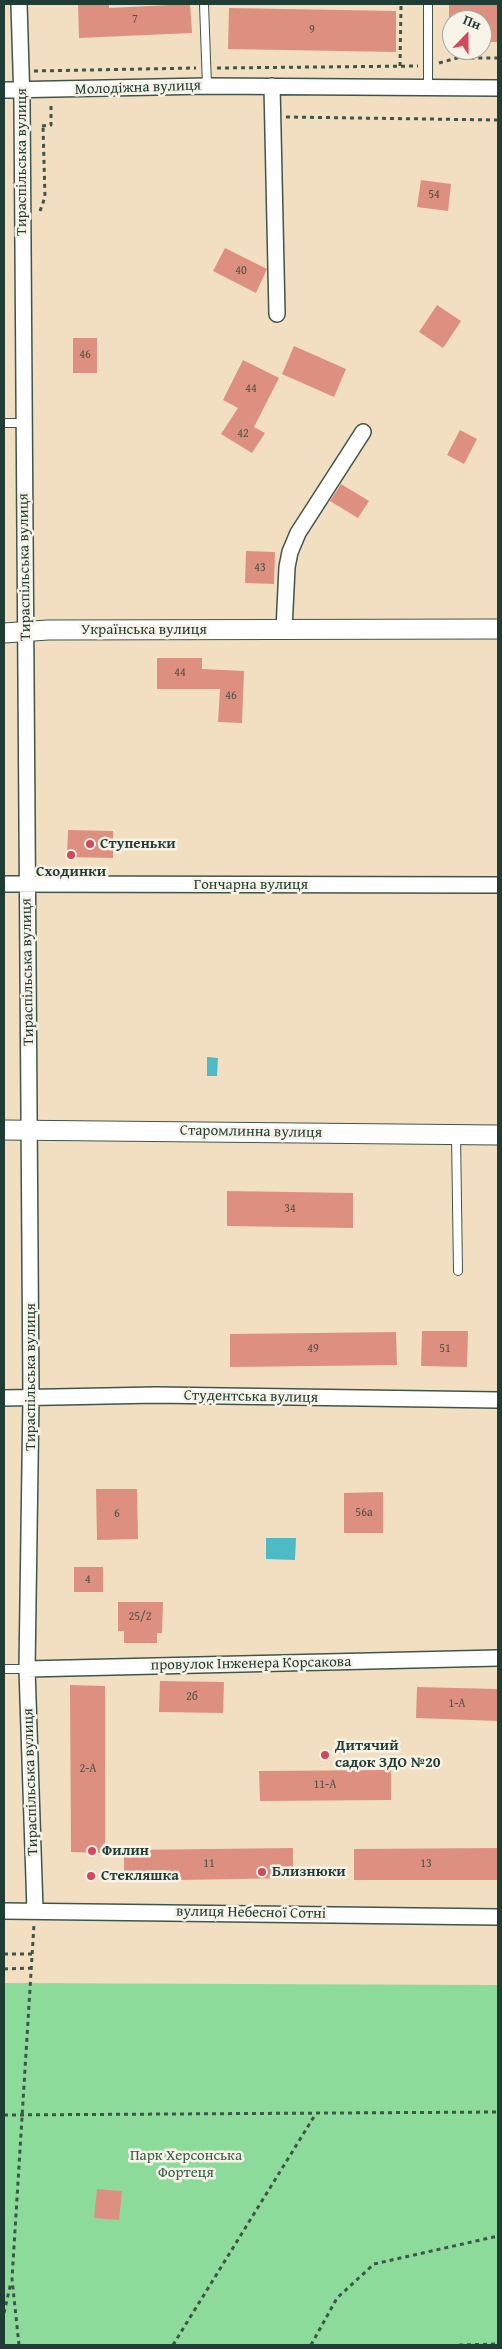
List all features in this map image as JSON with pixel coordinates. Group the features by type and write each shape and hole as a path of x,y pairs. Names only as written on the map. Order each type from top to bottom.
{"street":[{"name":"Тираспільська вулиця","path":"19,4 22,89 23,423 30,1129 31,1397 27,1669 35,1910"},
{"name":"Молодіжна вулиця","path":"4,90 50,91 207,86 428,86 498,88"},
{"path":"272,86 277,314"},
{"path":"284,630 287,567 290,552 298,533 363,432"},
{"name":"Українська вулиця","path":"4,633 26,631 498,629"},
{"name":"Гончарна вулиця","path":"4,884 498,885"},
{"name":"Старомлинна вулиця","path":"4,1130 498,1135"},
{"name":"Студентська вулиця","path":"4,1398 156,1395 498,1400"},
{"name":"провулок Інженера Корсакова","path":"27,1669 498,1658"},
{"name":"вулиця Небесної Сотні","path":"4,1911 498,1917"}],"lane":[{"path":"204,4 207,86"},
{"path":"428,4 428,86"},
{"path":"4,423 23,423"},
{"path":"456,1134 458,1271"},
{"name":"провулок Інженера Корсакова","path":"4,1670 27,1669"}],"path":[{"path":"401,4 400,66 428,66 457,58 498,58"},
{"path":"22,126 51,125 49,71"},
{"path":"273,117 498,120"},
{"path":"19,2345 12,2280 35,1910"},
{"path":"4,1954 32,1954"},
{"path":"4,1969 32,1968"},
{"path":"4,2114 498,2112"},
{"path":"173,2345 316,2114"},
{"path":"311,2345 336,2298 374,2264 498,2236"},
{"path":"4,2313 12,2280"},
{"path":"459,2345 498,2344"}],"green space":[{"name":"Парк Херсонська Фортеця","path":"4,1983 498,1985 498,2345 4,2345"}],"water":[{"path":"207,1057 218,1058 217,1076 207,1076"},
{"path":"266,1538 296,1538 295,1560 266,1559"}],"building":[{"path":"78,4 109,4 109,8 190,4 192,33 79,38"},
{"path":"449,4 498,4 498,42 492,42 492,10 449,10"},
{"path":"229,8 396,11 396,52 228,49"},
{"path":"421,180 451,184 448,211 417,207"},
{"path":"225,248 267,269 256,293 213,271"},
{"path":"437,305 461,321 443,348 419,332"},
{"path":"73,338 97,338 97,373 73,373"},
{"path":"294,346 346,369 334,397 282,374"},
{"path":"243,360 279,378 254,427 265,433 252,453 221,434 238,408 223,400"},
{"path":"460,430 477,439 464,464 447,455"},
{"path":"341,484 369,501 358,518 330,501"},
{"path":"246,551 275,552 274,584 245,583"},
{"path":"157,658 202,658 202,669 244,671 242,723 218,722 220,689 157,689"},
{"name":"Ступеньки","path":"68,830 113,831 113,858 67,857"},
{"path":"227,1191 353,1193 353,1228 227,1226"},
{"path":"422,1331 468,1331 467,1367 421,1366"},
{"path":"396,1332 397,1365 230,1367 230,1334"},
{"path":"96,1489 137,1489 138,1539 97,1540"},
{"path":"383,1492 383,1533 344,1533 344,1493"},
{"path":"74,1567 103,1567 103,1592 74,1592"},
{"path":"118,1602 163,1602 162,1633 157,1633 157,1643 124,1643 124,1631 118,1631"},
{"path":"160,1681 224,1682 223,1713 159,1712"},
{"path":"70,1685 105,1686 105,1853 71,1852"},
{"path":"417,1687 498,1689 498,1721 416,1718"},
{"path":"391,1770 391,1800 260,1801 259,1771"},
{"path":"293,1848 293,1878 124,1881 124,1850"},
{"path":"498,1848 498,1880 354,1880 354,1849"},
{"path":"97,2189 122,2191 119,2220 94,2218"}],"place":[{"name":"Ступеньки","path":"90,844"},
{"name":"Сходинки","path":"71,855"},
{"name":"Дитячий садок ЗДО №20","path":"325,1755"},
{"name":"Филин","path":"92,1851"},
{"name":"Близнюки","path":"262,1872"},
{"name":"Стекляшка","path":"91,1876"}]}
